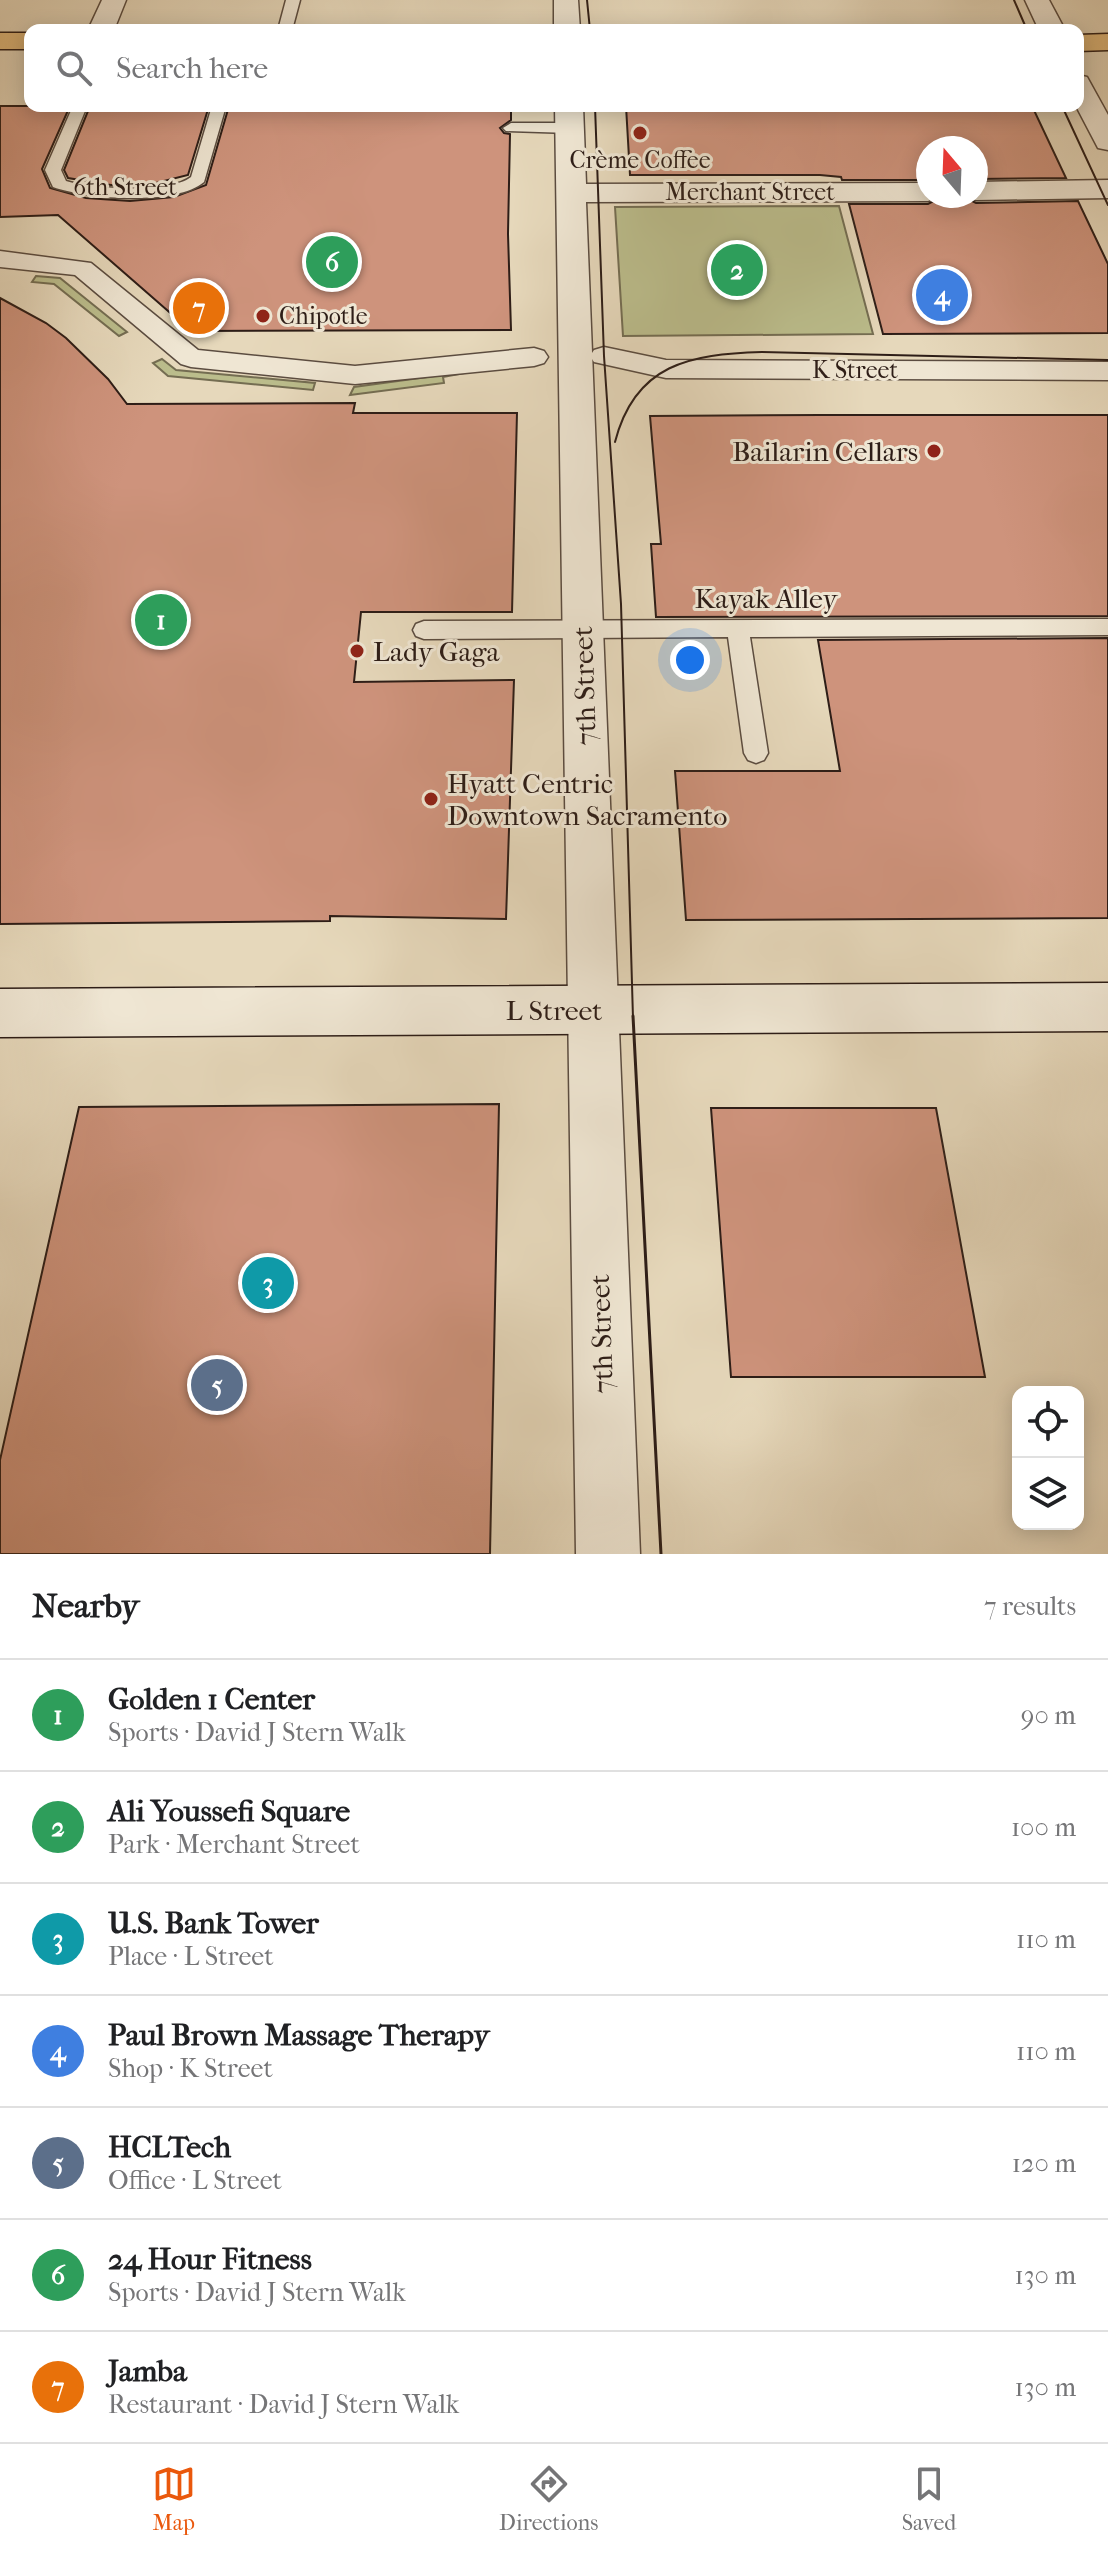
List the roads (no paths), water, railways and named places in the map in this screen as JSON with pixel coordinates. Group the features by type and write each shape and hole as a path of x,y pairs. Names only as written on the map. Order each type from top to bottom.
{"main road":[{"path":"0,41 24,41"},
{"path":"1084,43 1108,42"}],"street":[{"path":"104,24 114,0"},
{"path":"566,0 567,24"},
{"path":"1037,0 1049,24"},
{"path":"1084,95 1108,142"},
{"name":"7th Street","path":"569,117 608,1554"},
{"path":"988,191 1108,189"},
{"name":"Merchant Street","path":"571,193 916,192"},
{"path":"0,259 82,268 191,358 355,375 534,357"},
{"name":"K Street","path":"604,356 666,369 1108,371"},
{"name":"L Street","path":"0,1013 1108,1007"}],"lane":[{"path":"287,24 293,0"},
{"name":"6th Street","path":"77,112 53,170 59,184 75,191 171,191 192,185 198,179 217,112"},
{"path":"511,128 569,117"},
{"name":"Kayak Alley","path":"424,630 1108,627"},
{"path":"738,628 756,753"}],"tram line":[{"path":"587,0 589,24"},
{"path":"1014,0 1024,24"},
{"path":"595,112 604,356 621,604 633,1018"},
{"path":"1065,112 1108,205"},
{"path":"615,442 636,395 651,380 669,368 711,356 762,352 1108,360"},
{"path":"633,1016 661,1554"}],"place":[{"name":"Crème Coffee","path":"640,133"},
{"name":"24 Hour Fitness","path":"332,262"},
{"name":"Ali Youssefi Square","path":"737,270"},
{"name":"Paul Brown Massage Therapy","path":"942,295"},
{"name":"Jamba","path":"199,308"},
{"name":"Chipotle","path":"263,316"},
{"name":"Bailarin Cellars","path":"934,451"},
{"name":"Golden 1 Center","path":"161,620"},
{"name":"Lady Gaga","path":"357,651"},
{"name":"Hyatt Centric Downtown Sacramento","path":"431,799"},
{"name":"U.S. Bank Tower","path":"268,1283"},
{"name":"HCLTech","path":"217,1385"}]}
